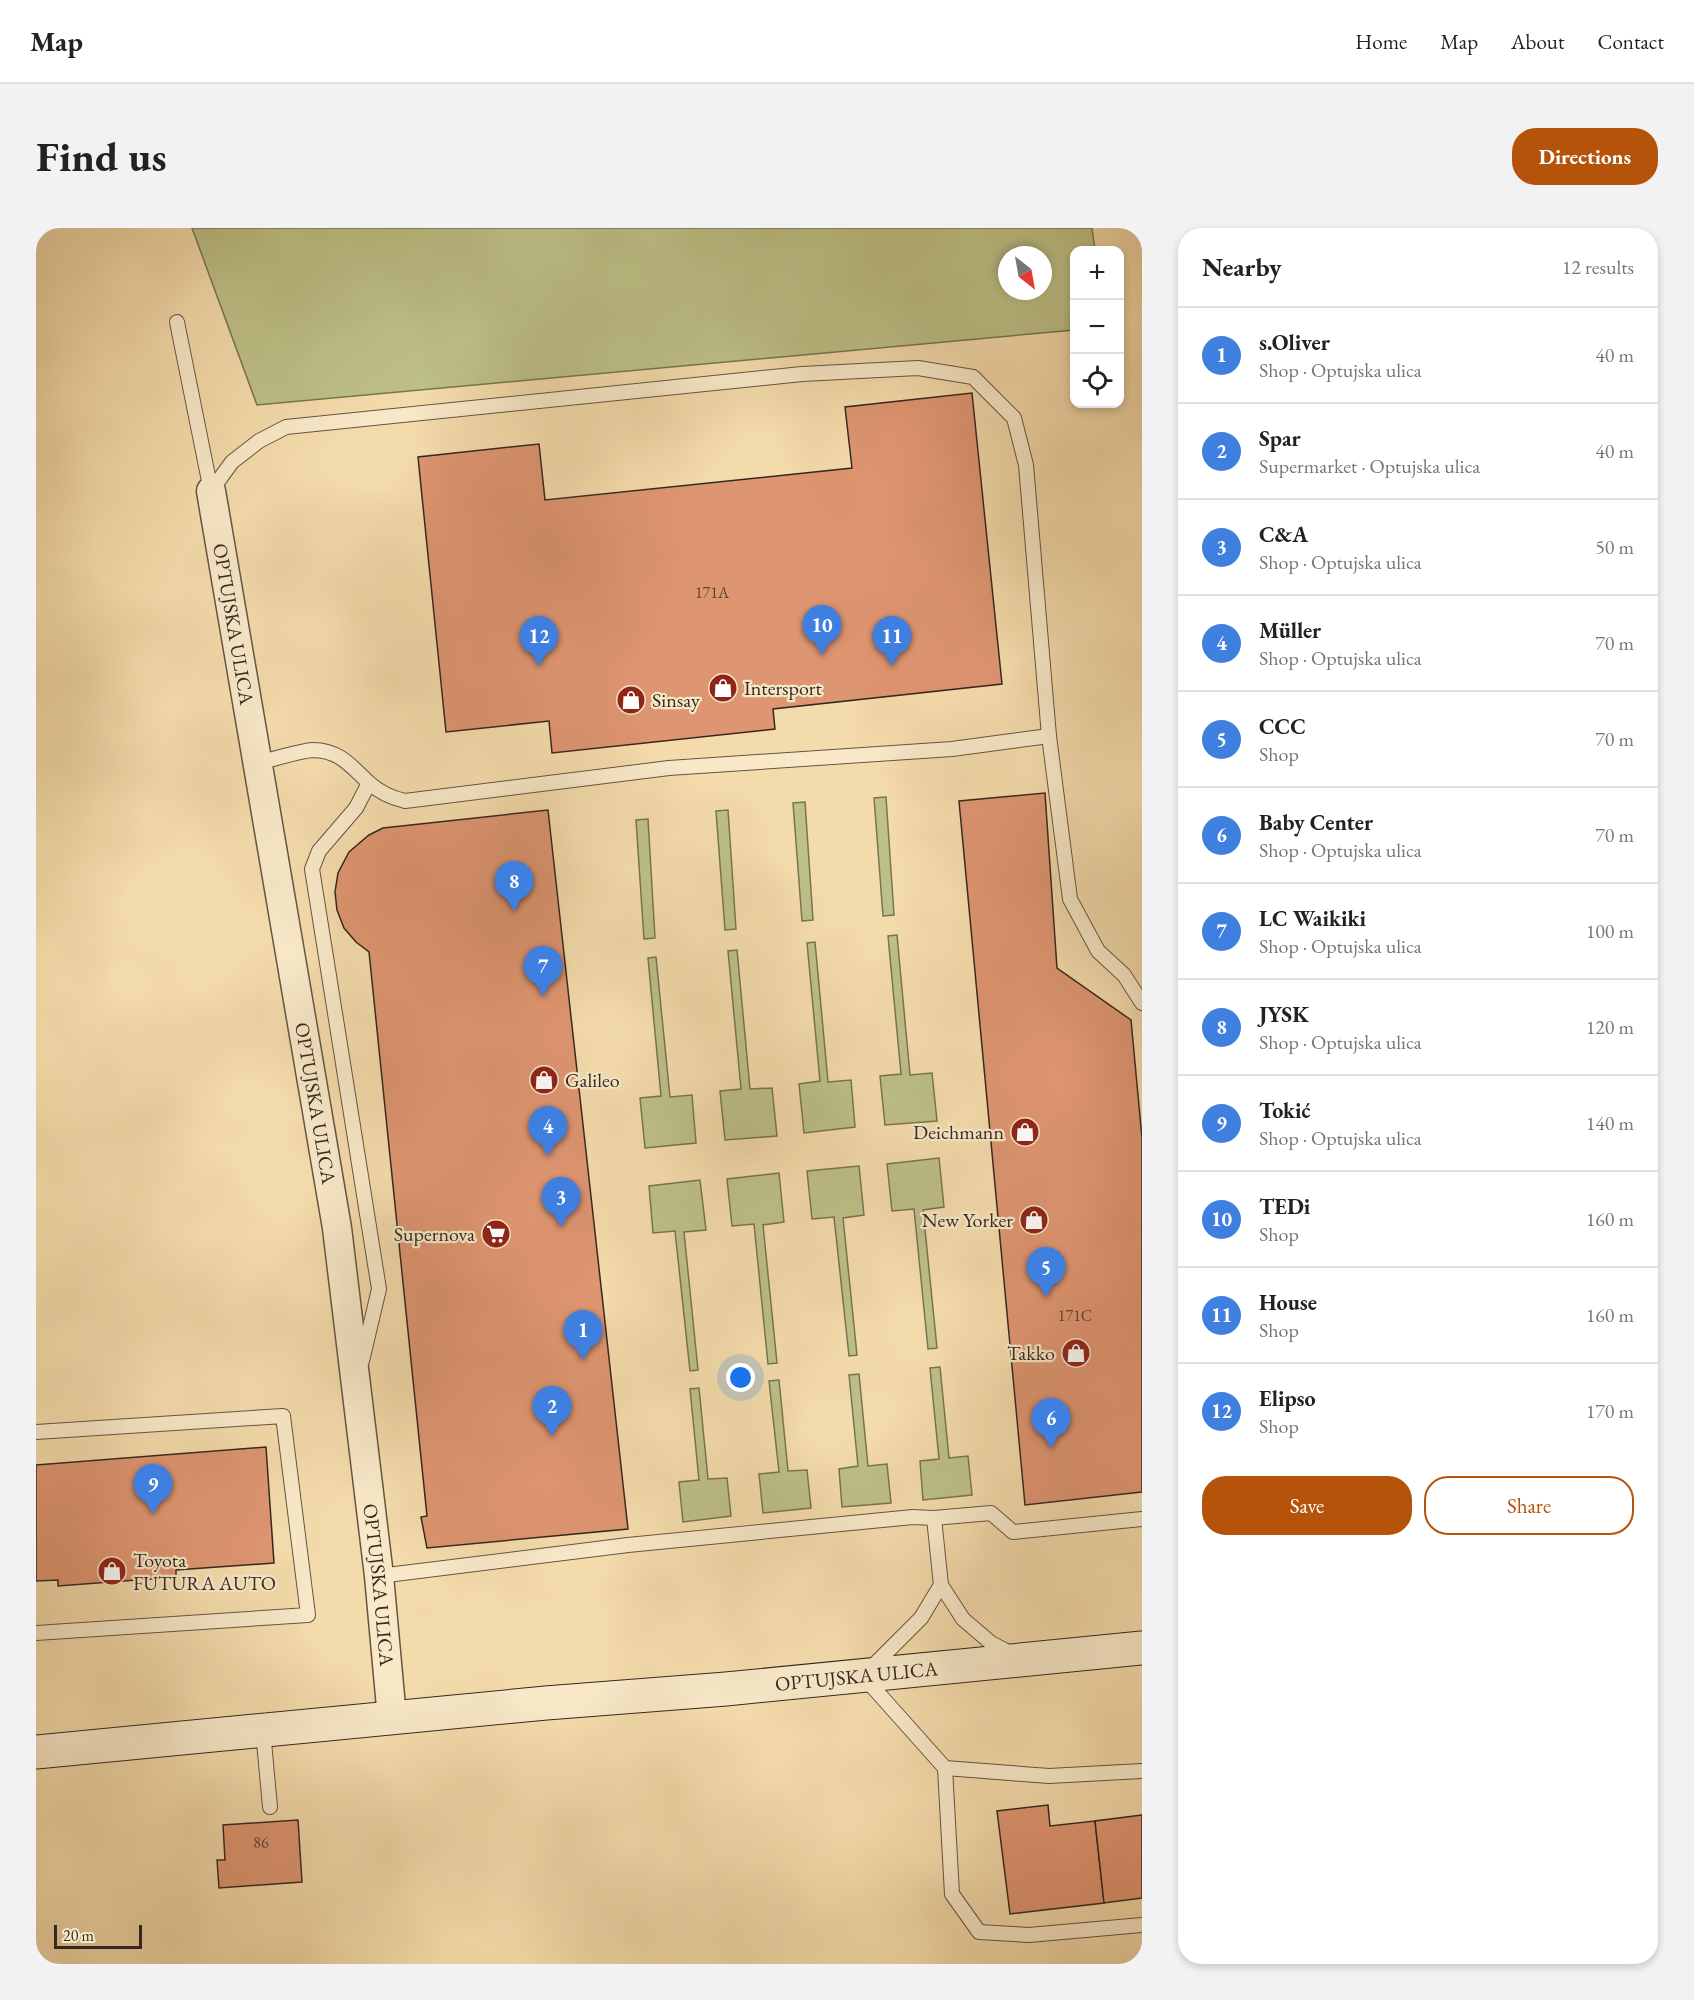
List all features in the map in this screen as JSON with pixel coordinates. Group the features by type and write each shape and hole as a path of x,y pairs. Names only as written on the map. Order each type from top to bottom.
{"main road":[{"name":"OPTUJSKA ULICA","path":"36,1752 1142,1648"}],"street":[{"name":"OPTUJSKA ULICA","path":"211,491 337,1228 379,1576 392,1718"}],"lane":[{"path":"177,322 211,491"},
{"path":"211,491 232,462 259,441 286,427 802,374 918,368 973,377 1014,418 1026,465 1049,736 1070,899 1098,951 1124,975 1142,1003"},
{"path":"258,763 313,750 338,754 357,769 369,783 390,797 405,801 669,768 952,749 1049,736"},
{"path":"356,1387 379,1289 312,869 318,850 356,808 369,783"},
{"path":"36,1432 284,1416 308,1615 36,1633"},
{"path":"379,1576 660,1541 913,1517 934,1518 991,1513 1013,1533 1142,1519"},
{"path":"934,1518 941,1585 963,1619 991,1643 1025,1660"},
{"path":"941,1585 921,1618 863,1676 945,1768 952,1894 979,1932 1029,1935 1142,1925"},
{"path":"263,1731 270,1807"},
{"path":"945,1768 1049,1776 1142,1771"}],"green space":[{"path":"192,228 1092,228 1094,246 1070,246 1070,330 257,405"},
{"path":"886,797 894,915 883,916 874,798"},
{"path":"805,802 813,920 802,921 793,803"},
{"path":"728,810 736,929 725,930 716,811"},
{"path":"648,819 655,938 644,939 636,820"},
{"path":"897,935 910,1075 932,1073 937,1121 885,1125 880,1076 901,1074 888,936"},
{"path":"815,942 828,1082 851,1080 855,1127 804,1133 799,1084 820,1081 807,943"},
{"path":"737,950 750,1089 772,1088 777,1136 725,1140 720,1091 741,1089 728,951"},
{"path":"656,957 670,1097 692,1095 696,1143 645,1148 640,1098 661,1096 648,958"},
{"path":"939,1158 944,1207 923,1210 937,1348 928,1349 914,1209 892,1211 887,1164"},
{"path":"859,1166 864,1215 843,1218 857,1355 849,1356 834,1217 812,1219 807,1171"},
{"path":"779,1173 784,1222 763,1225 777,1363 768,1364 754,1224 732,1226 727,1179"},
{"path":"700,1180 706,1230 684,1232 698,1370 690,1371 675,1231 653,1233 649,1186"},
{"path":"940,1367 949,1458 968,1456 972,1495 923,1500 920,1461 939,1459 930,1368"},
{"path":"859,1374 868,1466 887,1464 891,1503 842,1507 839,1469 858,1466 849,1375"},
{"path":"779,1380 788,1471 807,1470 811,1508 763,1513 759,1474 779,1472 769,1381"},
{"path":"699,1388 708,1479 727,1478 731,1516 683,1522 679,1482 699,1480 690,1389"}],"building":[{"path":"972,393 1002,684 773,709 775,729 552,753 549,721 446,732 418,457 539,444 545,500 852,468 845,407"},
{"path":"1045,793 1057,968 1131,1020 1142,1138 1142,1492 1025,1505 959,801"},
{"name":"Supernova","path":"548,810 628,1529 427,1548 421,1517 427,1516 369,952 344,928 337,910 335,892 338,873 349,852 369,835 383,828"},
{"path":"266,1447 274,1563 176,1570 176,1577 58,1586 58,1580 36,1581 36,1465"},
{"path":"1048,1805 1050,1826 1095,1821 1104,1903 1010,1914 997,1811"},
{"path":"1142,1815 1142,1898 1104,1903 1095,1821"},
{"path":"298,1820 302,1882 219,1888 217,1860 225,1860 223,1825"}],"place":[{"name":"TEDi","path":"822,655"},
{"name":"Elipso","path":"539,666"},
{"name":"House","path":"892,666"},
{"name":"Intersport","path":"723,688"},
{"name":"Sinsay","path":"631,700"},
{"name":"JYSK","path":"514,911"},
{"name":"LC Waikiki","path":"543,996"},
{"name":"Galileo","path":"544,1080"},
{"name":"Deichmann","path":"1025,1132"},
{"name":"Müller","path":"548,1156"},
{"name":"New Yorker","path":"1034,1220"},
{"name":"C&A","path":"561,1227"},
{"name":"Supernova","path":"496,1234"},
{"name":"CCC","path":"1046,1297"},
{"name":"Takko","path":"1076,1353"},
{"name":"s.Oliver","path":"583,1360"},
{"name":"Spar","path":"552,1436"},
{"name":"Baby Center","path":"1051,1448"},
{"name":"Tokić","path":"153,1514"},
{"name":"Toyota FUTURA AUTO","path":"112,1571"}]}
